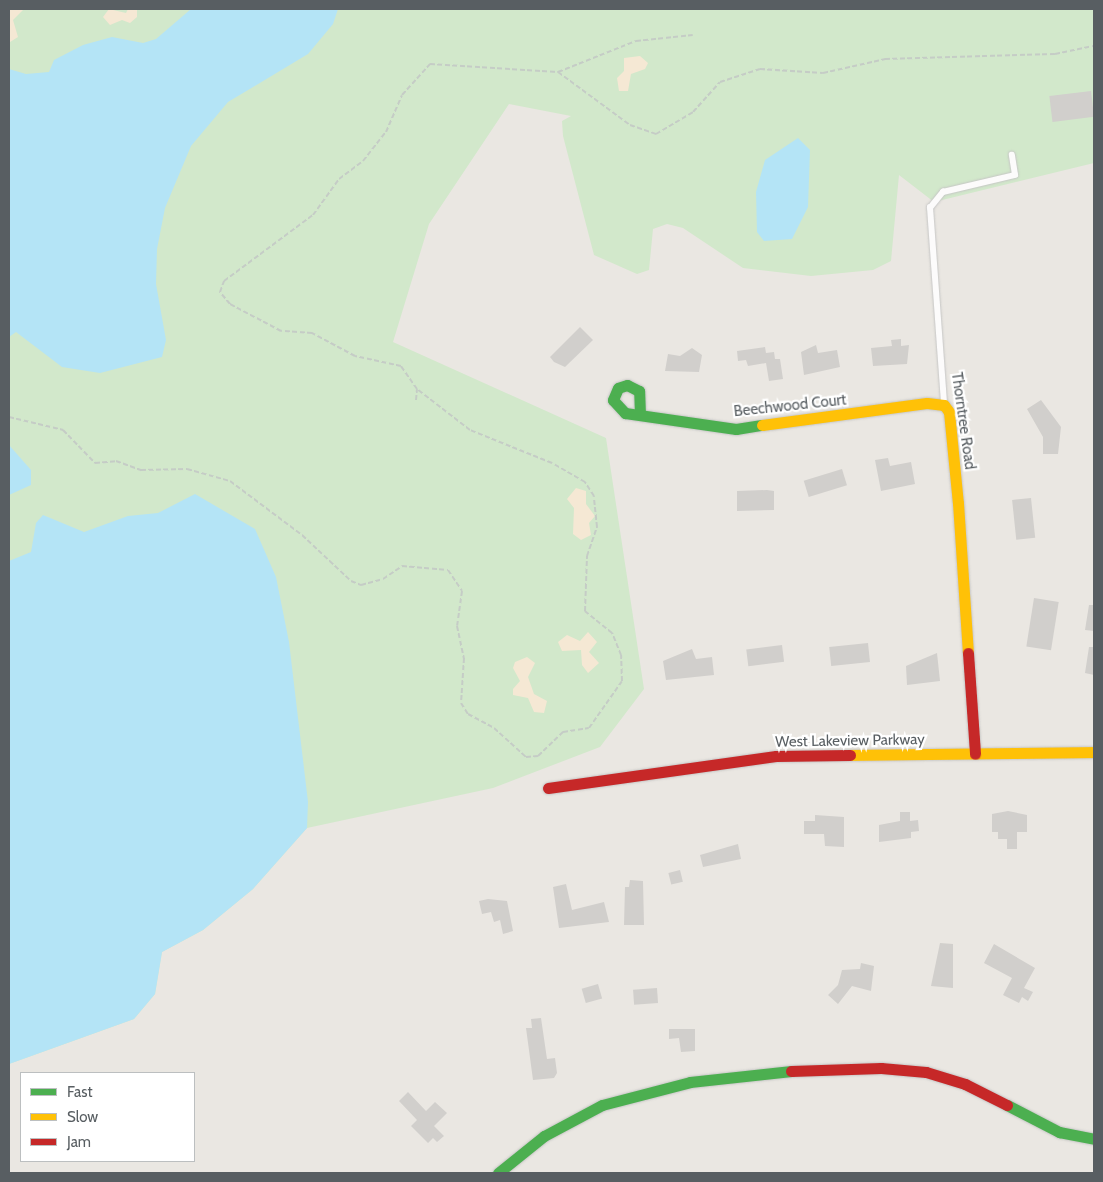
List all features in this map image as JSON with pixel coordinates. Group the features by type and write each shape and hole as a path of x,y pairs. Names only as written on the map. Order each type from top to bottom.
{"street":[{"name":"Beechwood Court","path":"640,415 749,429 927,403 944,405"},
{"name":"Thorntree Road","path":"944,405 949,412 958,503 975,754"},
{"name":"West Lakeview Parkway","path":"548,788 776,756 1094,752"},
{"path":"498,1173 544,1136 602,1105 690,1082 771,1072 881,1068 926,1072 965,1084 1061,1133 1094,1139"}],"lane":[{"name":"Thorntree Road","path":"944,405 930,208 943,192 1015,175 1012,155"}],"path":[{"path":"9,417 63,430 95,463 116,461 141,470 187,469 230,481 302,535 351,581 361,585 383,579 402,566 448,570 462,591 457,626 464,658 460,703 468,714 494,728 526,757 538,756 563,732 589,728 622,681 621,655 612,633 585,611 586,556 598,527 594,496 569,471 470,430 417,389 401,366 355,356 312,332 281,331 230,304 223,298 221,286 314,215 340,179 363,161 386,132 402,95 425,66 558,72 636,41 693,35"},
{"path":"558,72 630,125 656,134 693,112 720,82 760,69 823,73 885,59 1055,54 1094,46"},
{"path":"416,400 417,389"}],"green space":[{"path":"9,9 1094,9 1094,163 934,202 899,175 891,261 873,270 811,276 743,268 683,228 667,224 653,229 649,270 637,274 594,255 563,136 562,121 571,116 509,104 429,224 393,342 606,438 644,689 600,747 493,788 307,828 253,889 203,930 162,952 155,994 134,1019 9,1064"}],"sand":[{"path":"9,9 24,9 13,20 18,37 10,42"},
{"path":"109,9 126,13 128,9 137,9 137,17 130,23 122,20 110,25 103,17"},
{"path":"640,56 648,63 645,69 631,74 628,91 619,91 617,78 624,71 624,58"},
{"path":"576,488 586,491 586,504 595,516 589,523 591,535 581,540 573,534 574,508 567,499"},
{"path":"588,632 597,642 589,652 599,663 588,673 582,665 581,650 562,651 558,642 567,635 580,641"},
{"path":"527,657 535,663 528,677 534,694 547,701 544,713 534,712 528,698 513,695 513,689 520,681 513,668 515,662"}],"water":[{"path":"191,9 338,9 333,24 308,54 228,102 191,146 165,208 157,249 156,284 166,340 162,357 100,373 62,367 16,332 9,337 9,69 26,74 49,72 54,60 83,45 112,37 143,43 156,39"},
{"path":"798,138 810,150 808,207 792,239 764,241 757,232 756,192 765,160"},
{"path":"9,445 31,470 31,485 9,495"},
{"path":"195,494 255,529 276,577 289,642 308,802 307,828 253,889 203,930 162,952 155,994 134,1019 9,1064 9,561 31,552 36,523 43,515 84,532 128,516 158,513"}],"building":[{"path":"1091,91 1094,117 1052,122 1049,96"},
{"path":"580,327 593,340 565,367 554,362 550,357"},
{"path":"901,339 901,346 909,345 907,364 873,366 871,348 892,346 891,340"},
{"path":"816,345 818,353 837,350 840,367 804,375 801,352"},
{"path":"765,347 766,353 774,352 775,359 780,359 783,379 769,381 766,363 748,366 746,360 738,361 737,351"},
{"path":"692,348 702,355 699,372 665,371 668,354 680,356"},
{"path":"1041,400 1061,427 1058,454 1043,454 1043,437 1027,409"},
{"path":"888,458 890,466 911,462 915,484 881,491 875,460"},
{"path":"842,469 847,485 809,497 804,481"},
{"path":"737,491 774,491 774,510 737,511"},
{"path":"1031,498 1035,538 1016,540 1012,500"},
{"path":"1034,598 1059,602 1051,650 1026,646"},
{"path":"1089,605 1094,605 1094,631 1085,630"},
{"path":"868,643 870,662 831,666 829,647"},
{"path":"782,645 784,662 748,666 746,649"},
{"path":"1089,647 1094,647 1094,675 1085,673"},
{"path":"692,649 696,659 712,657 714,675 666,680 663,661"},
{"path":"937,653 940,681 907,685 906,666"},
{"path":"1008,811 1027,815 1027,832 1017,832 1017,849 1007,849 1007,839 998,839 998,832 992,832 992,814"},
{"path":"900,812 910,812 910,821 918,820 919,831 911,832 911,838 879,842 879,825 900,821"},
{"path":"815,815 844,817 844,847 825,846 824,834 804,834 804,821 815,821"},
{"path":"738,844 741,859 703,867 700,855"},
{"path":"680,870 683,882 671,885 668,873"},
{"path":"630,880 643,881 644,925 624,925 625,887 629,887"},
{"path":"566,884 572,910 604,902 609,922 559,928 553,887"},
{"path":"488,899 507,901 513,931 503,934 500,920 494,922 491,912 482,914 479,901"},
{"path":"940,943 953,944 953,988 931,986"},
{"path":"994,944 1035,968 1024,988 1033,992 1028,1001 1022,997 1019,1003 1003,995 1012,978 984,963"},
{"path":"861,963 874,966 871,991 852,986 838,1004 828,995 838,985 842,970 860,969"},
{"path":"598,984 602,998 586,1003 582,989"},
{"path":"657,988 658,1003 634,1005 633,990"},
{"path":"541,1018 547,1059 555,1058 557,1073 554,1078 533,1080 526,1028 532,1028 531,1019"},
{"path":"669,1029 695,1029 695,1051 681,1052 679,1038 669,1039"},
{"path":"408,1092 426,1111 435,1102 447,1113 434,1126 444,1136 437,1142 433,1138 428,1143 411,1126 417,1120 399,1101"}],"traffic: fast":[{"path":"640,415 639,391 627,385 618,388 613,400 625,413 736,429 762,425"},
{"path":"498,1173 544,1136 602,1105 690,1082 791,1071"},
{"path":"1007,1105 1059,1132 1094,1139"}],"traffic: slow":[{"path":"762,425 927,403 944,405 949,412 958,503 968,653"},
{"path":"850,755 1094,752"}],"traffic: jam":[{"path":"968,653 975,754"},
{"path":"548,788 776,756 850,755"},
{"path":"791,1071 881,1068 926,1072 965,1084 1007,1105"}]}
